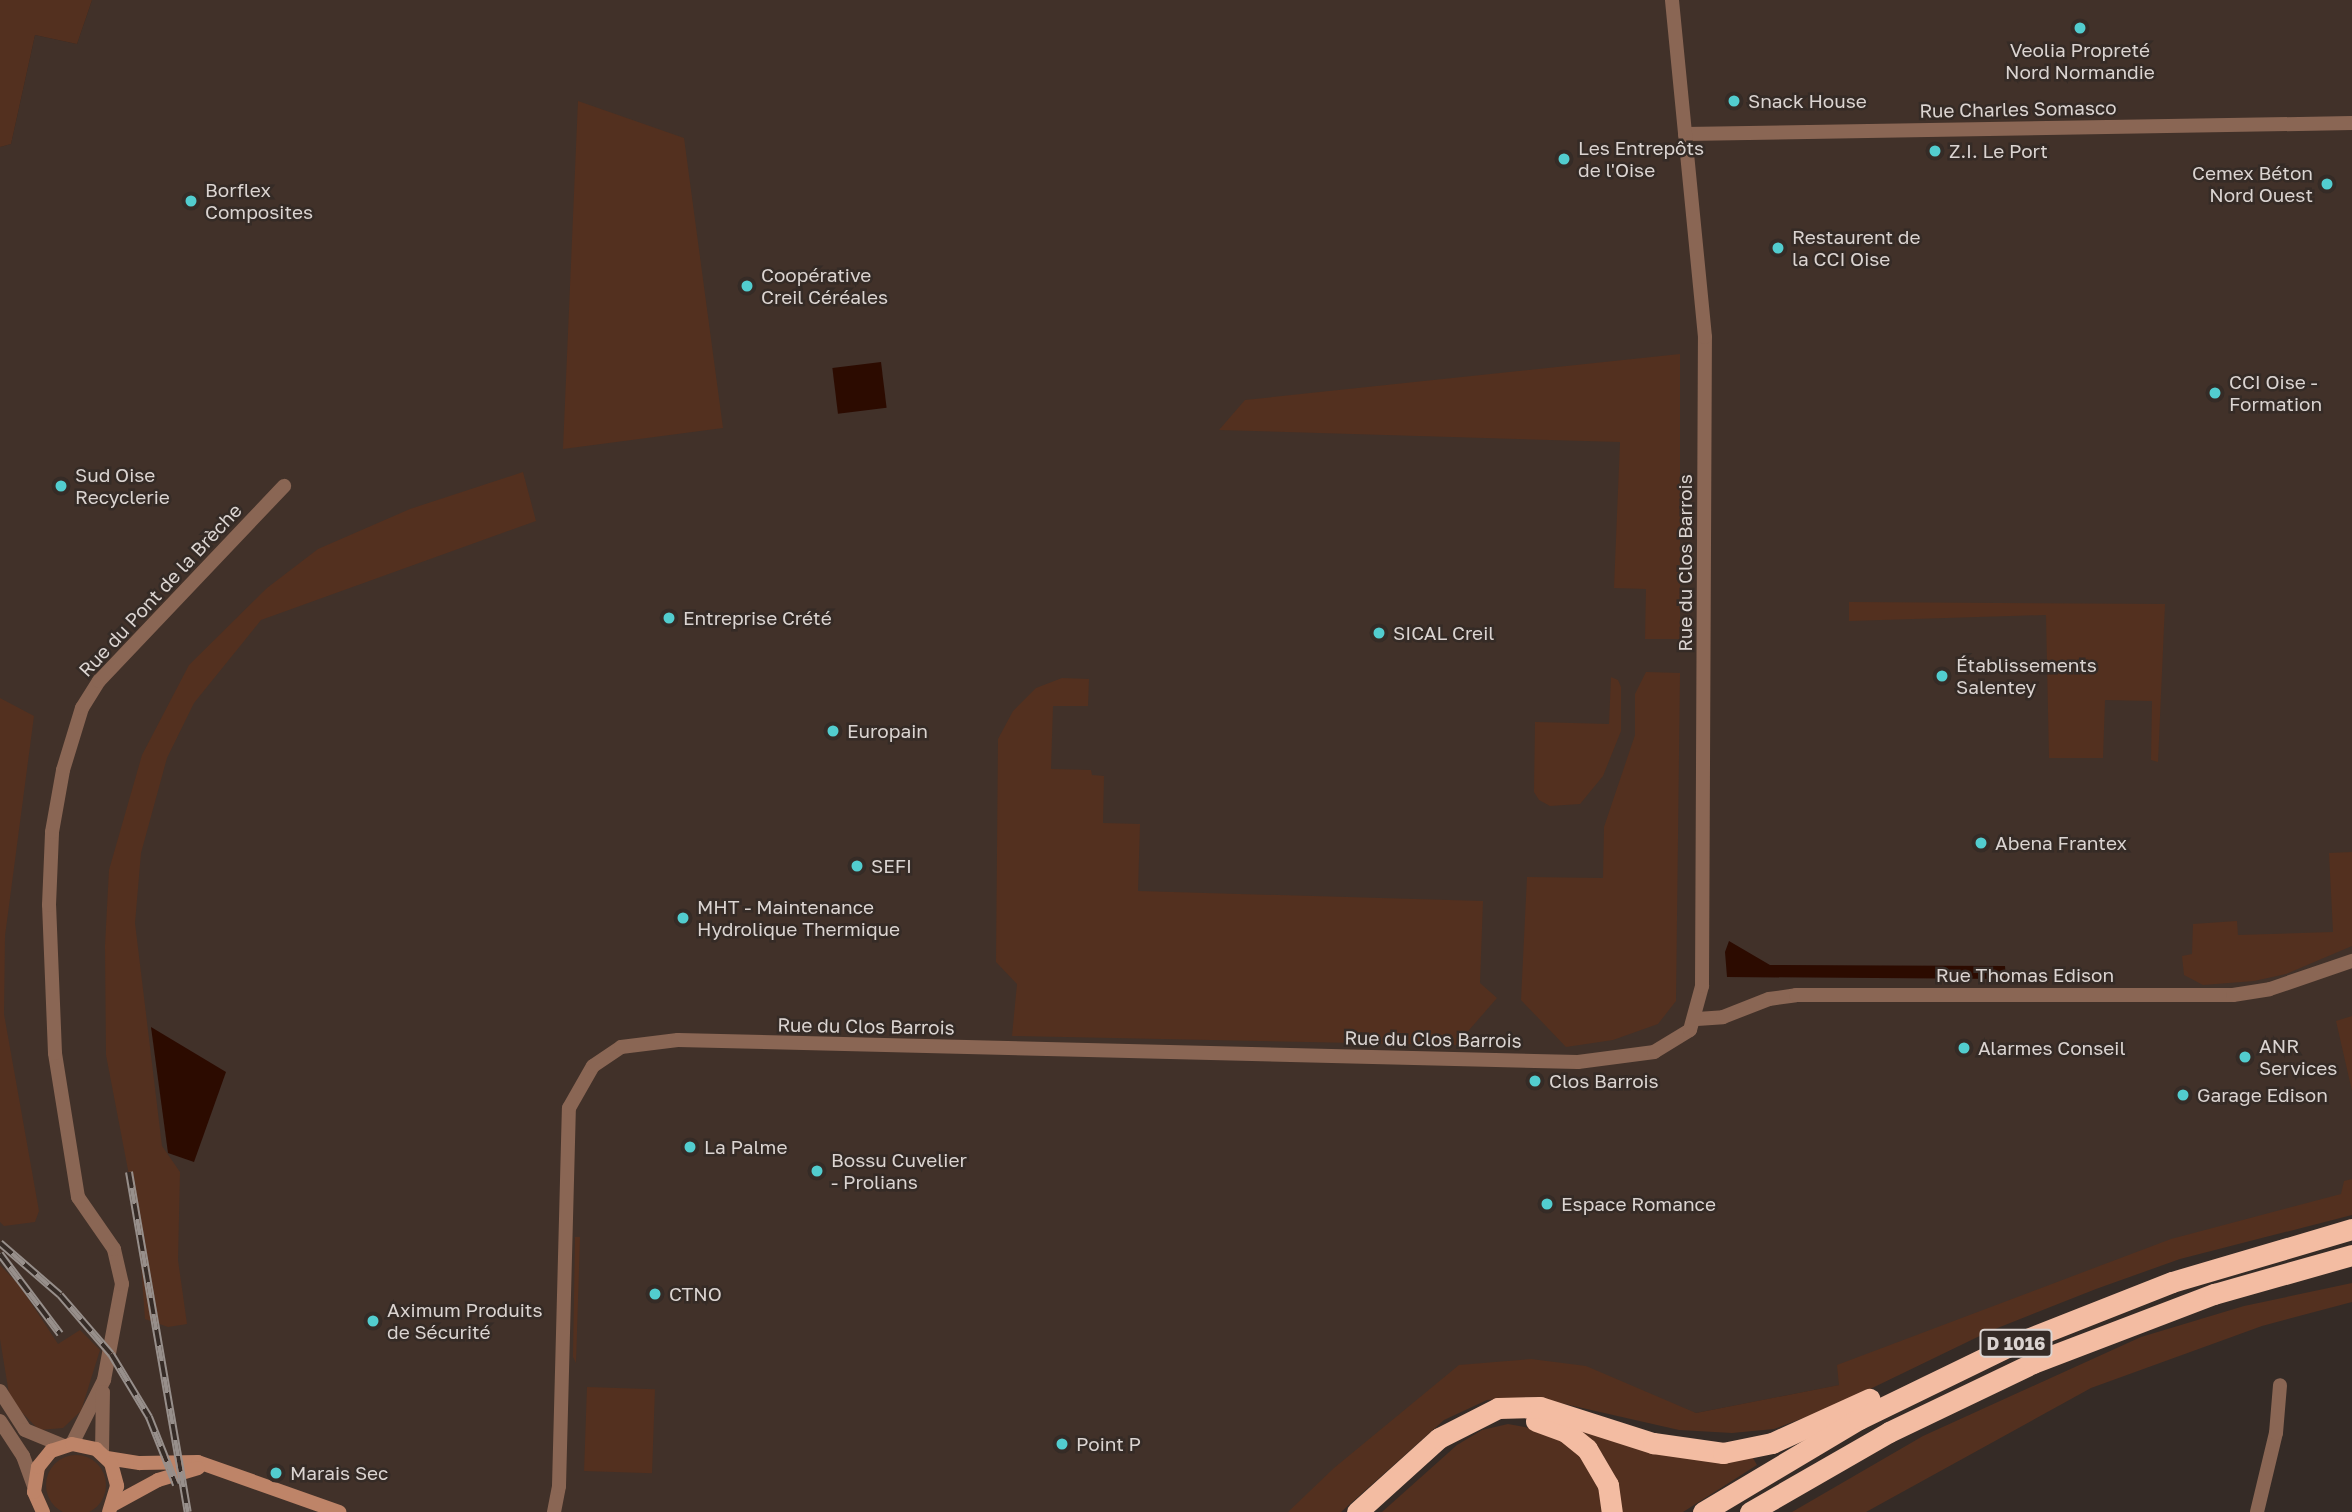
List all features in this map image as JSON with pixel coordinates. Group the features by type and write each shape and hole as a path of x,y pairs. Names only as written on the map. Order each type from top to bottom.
{"highway":[{"name":"D 1016","path":"1357,1512 1448,1431 1498,1408 1540,1407 1668,1447 1734,1452 1786,1437 1882,1393 1982,1358 2148,1291 2352,1229"},
{"name":"D 1016","path":"1750,1512 1866,1444 1977,1388 2116,1330 2271,1277 2352,1255"},
{"name":"D 1016","path":"2271,1277 2352,1262"},
{"name":"D 1016","path":"1703,1512 1859,1419 1982,1358"},
{"path":"1374,1512 1456,1439 1489,1422 1519,1418 1559,1428 1587,1448 1608,1485 1612,1512"}],"street":[{"name":"Rue du Clos Barrois","path":"554,1512 559,1486 569,1108 593,1066 621,1047 678,1041 1595,1062 1654,1052 1684,1036 1697,1019 1702,986 1704,337 1672,0"},
{"name":"Rue Charles Somasco","path":"1685,134 2352,123"},
{"name":"Rue du Pont de la Brèche","path":"104,1456 104,1380 122,1297 122,1270 114,1249 78,1197 49,991 51,855 63,769 82,708 99,681 284,486"},
{"name":"Rue Thomas Edison","path":"1697,1019 1723,1017 1769,999 1796,995 2233,995 2270,989 2352,961"},
{"name":"Rue du Pont de la Brèche","path":"68,1445 104,1380"},
{"path":"2257,1512 2272,1452 2280,1385"},
{"path":"0,1391 25,1430 104,1456 209,1465 339,1512"},
{"path":"0,1421 23,1456 43,1512"},
{"path":"34,1486 42,1461 68,1445"},
{"path":"104,1456 117,1480 111,1509"},
{"path":"111,1509 158,1480 209,1465"}],"shaded area":[{"path":"0,0 92,0 77,44 35,35 11,144 0,147"},
{"path":"92,0 2352,0 2352,1198 2129,1261 1840,1385 1696,1413 1459,1366 1299,1512 0,1512 0,147 11,144 35,35 77,44"},
{"path":"578,101 684,138 723,428 563,449"},
{"path":"1680,354 1680,639 1645,639 1646,589 1614,588 1620,442 1219,430 1245,400"},
{"path":"881,362 887,408 838,414 832,368"},
{"path":"523,472 536,521 261,620 194,703 167,758 141,853 135,923 162,1146 180,1172 178,1260 187,1324 168,1327 145,1319 138,1222 106,1055 105,946 109,870 142,755 189,665 267,588 318,549 410,509"},
{"path":"1849,602 2165,604 2158,762 2151,760 2152,701 2105,700 2103,758 2049,758 2046,615 1849,621"},
{"path":"1646,672 1680,673 1676,1001 1658,1024 1613,1040 1566,1047 1521,1000 1527,877 1603,878 1604,827 1635,735 1635,694"},
{"path":"1611,677 1618,680 1621,687 1621,731 1603,776 1580,804 1550,806 1539,800 1534,792 1535,722 1609,724"},
{"path":"1062,678 1089,679 1088,706 1053,706 1051,769 1091,770 1092,775 1104,776 1103,823 1140,824 1138,891 1483,901 1480,983 1497,998 1456,1045 1012,1036 1017,984 996,962 998,739 1013,711 1036,688"},
{"path":"0,698 34,716 5,936 4,1014 39,1211 35,1222 4,1226 0,1222"},
{"path":"2352,852 2352,946 2286,974 2254,981 2203,985 2184,975 2182,956 2192,954 2193,924 2237,921 2238,935 2333,932 2329,853"},
{"path":"1729,941 1770,965 2005,966 2006,979 1727,977 1725,952"},
{"path":"2352,1016 2352,1091 2336,1021"},
{"path":"151,1027 226,1072 194,1162 168,1153"},
{"path":"2352,1179 2352,1215 2180,1259 2096,1289 1990,1331 1835,1406 1774,1429 1732,1433 1679,1430 1534,1397 1487,1400 1444,1420 1341,1512 1288,1512 1334,1468 1459,1365 1531,1359 1586,1366 1696,1413 1839,1385 1837,1365 2171,1239 2341,1194 2344,1181"},
{"path":"575,1237 580,1237 576,1363 573,1357"},
{"path":"0,1265 20,1286 58,1344 80,1330 100,1350 81,1411 63,1428 39,1430 10,1400 0,1339"},
{"path":"2352,1283 2352,1302 2262,1326 2091,1388 1866,1512 1792,1512 1923,1436 2141,1337 2244,1306"},
{"path":"587,1387 655,1389 652,1473 584,1471"},
{"path":"1508,1424 1557,1433 1593,1467 1604,1512 1382,1512 1457,1445 1482,1430"},
{"path":"1575,1424 1698,1459 1753,1458 1757,1465 1683,1512 1620,1512 1616,1480 1603,1455"},
{"path":"76,1455 93,1460 101,1468 106,1485 101,1502 93,1510 76,1515 59,1510 51,1502 46,1485 51,1468 59,1460"}],"railway":[{"path":"129,1172 188,1512"},
{"path":"0,1243 60,1295 111,1354 149,1417 176,1485"},
{"path":"0,1254 60,1334"}],"place":[{"name":"Veolia Propreté Nord Normandie","path":"2080,28"},
{"name":"Snack House","path":"1734,101"},
{"name":"Z.I. Le Port","path":"1935,151"},
{"name":"Les Entrepôts de l'Oise","path":"1564,159"},
{"name":"Cemex Béton Nord Ouest","path":"2327,184"},
{"name":"Borflex Composites","path":"191,201"},
{"name":"Restaurent de la CCI Oise","path":"1778,248"},
{"name":"Coopérative Creil Céréales","path":"747,286"},
{"name":"CCI Oise - Formation","path":"2215,393"},
{"name":"Sud Oise Recyclerie","path":"61,486"},
{"name":"Entreprise Crété","path":"669,618"},
{"name":"SICAL Creil","path":"1379,633"},
{"name":"Établissements Salentey","path":"1942,676"},
{"name":"Europain","path":"833,731"},
{"name":"Abena Frantex","path":"1981,843"},
{"name":"SEFI","path":"857,866"},
{"name":"MHT - Maintenance Hydrolique Thermique","path":"683,918"},
{"name":"Alarmes Conseil","path":"1964,1048"},
{"name":"ANR Services","path":"2245,1057"},
{"name":"Clos Barrois","path":"1535,1081"},
{"name":"Garage Edison","path":"2183,1095"},
{"name":"La Palme","path":"690,1147"},
{"name":"Bossu Cuvelier - Prolians","path":"817,1171"},
{"name":"Espace Romance","path":"1547,1204"},
{"name":"CTNO","path":"655,1294"},
{"name":"Aximum Produits de Sécurité","path":"373,1321"},
{"name":"Point P","path":"1062,1444"},
{"name":"Marais Sec","path":"276,1473"}]}
